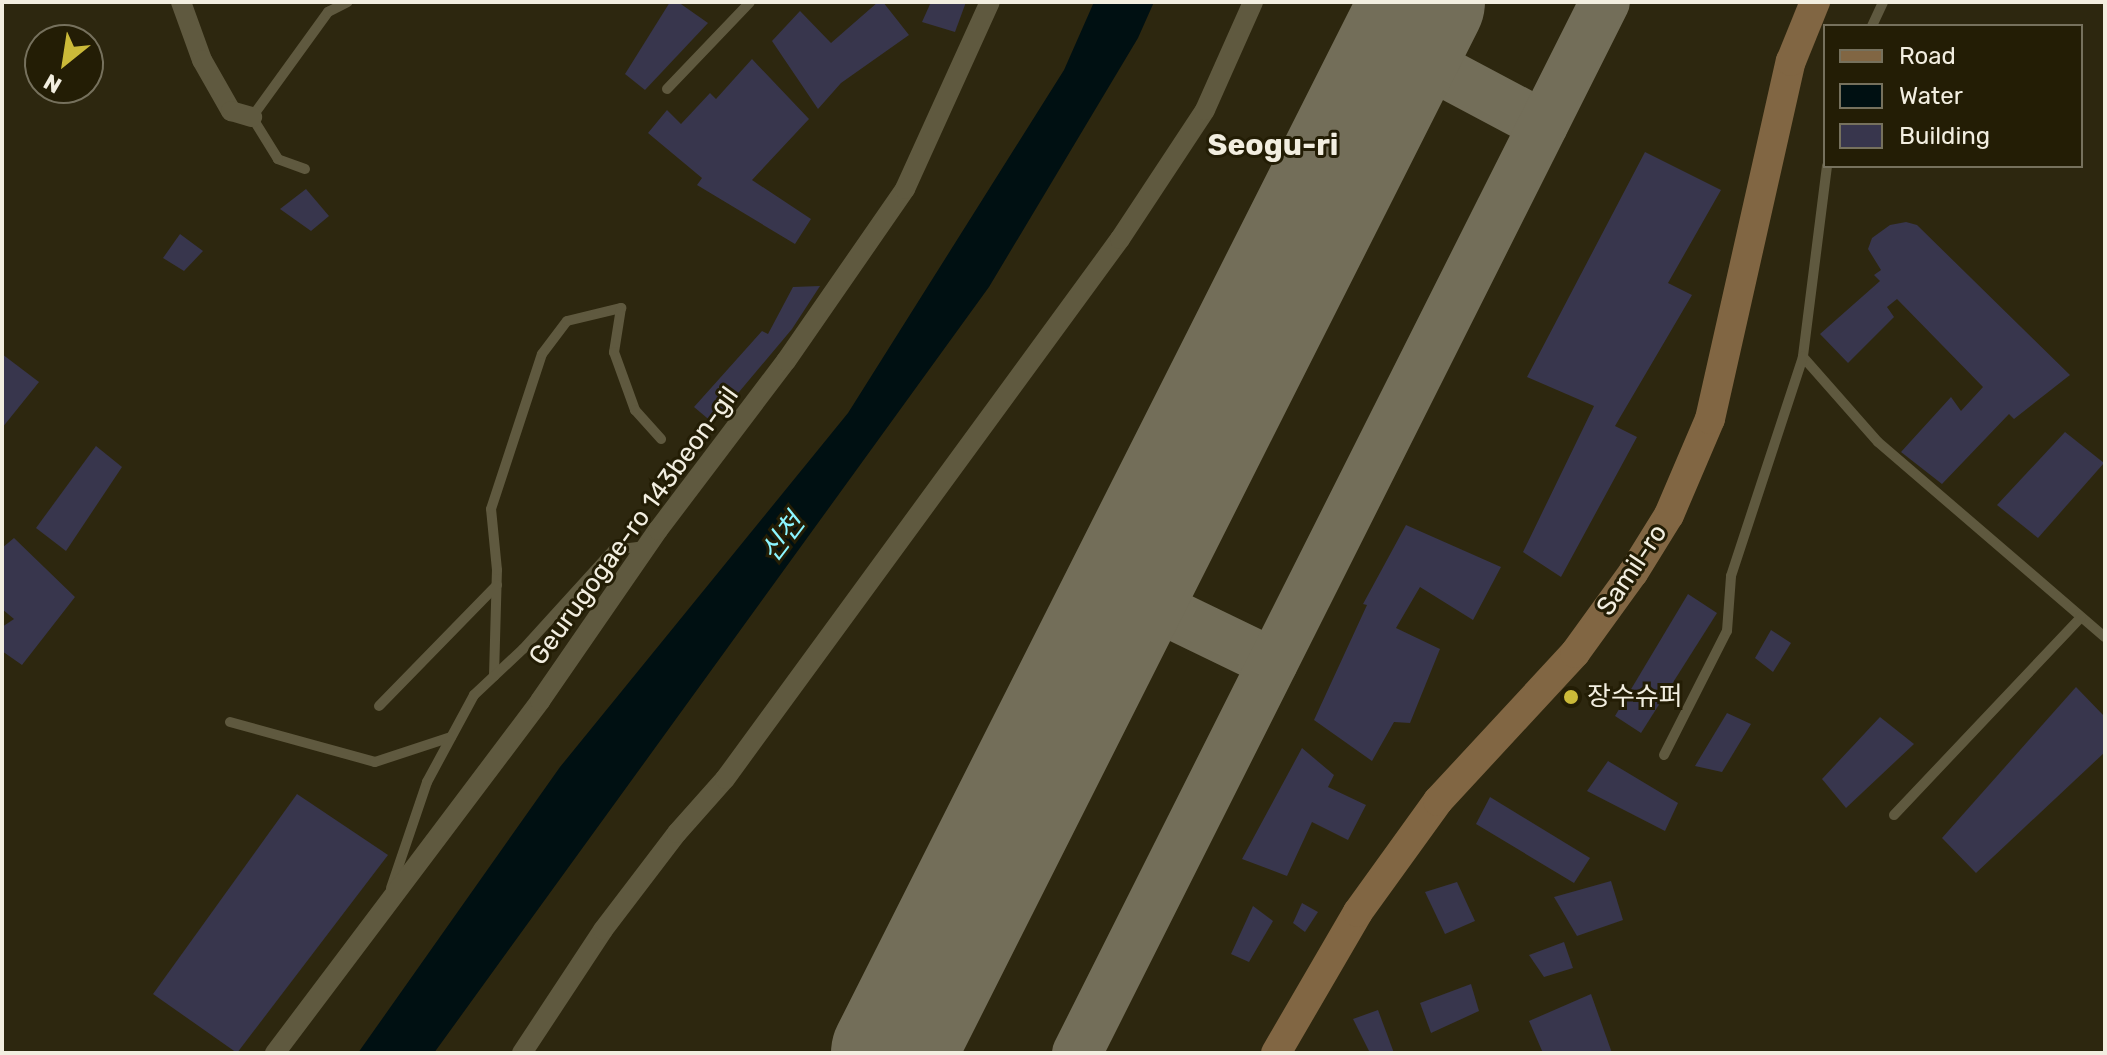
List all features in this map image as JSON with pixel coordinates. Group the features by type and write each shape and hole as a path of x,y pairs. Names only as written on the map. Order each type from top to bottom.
{"main road":[{"name":"Samil-ro","path":"1276,1053 1358,912 1429,814 1575,653 1633,573 1669,515 1710,419 1791,61 1815,2"}],"street":[{"path":"181,2 202,60 231,111 252,117"},
{"name":"Geurugogae-ro 143beon-gil","path":"275,1053 540,701 647,546 786,361 905,189 990,2"},
{"path":"522,1053 603,930 677,833 725,779 1120,239 1205,110 1253,2"}],"lane":[{"path":"305,169 278,159 252,117 328,12 348,2"},
{"path":"667,89 750,2"},
{"path":"1873,24 1883,2"},
{"path":"1664,755 1727,631 1731,576 1803,357 1827,168"},
{"path":"494,676 497,585 491,509 542,354 567,321 621,308 614,352 635,410 661,439"},
{"path":"1803,357 1878,442 2105,637"},
{"path":"383,912 427,782 474,695 613,550 647,546"},
{"path":"379,706 497,585"},
{"path":"1894,815 2081,617"},
{"path":"230,722 375,762 451,737"}],"water":[{"name":"신천","path":"1094,2 1154,2 1138,38 989,287 434,1053 358,1053 560,767 848,413 1064,70"}],"building":[{"path":"670,2 678,2 708,23 645,90 625,74"},
{"path":"878,2 883,2 909,35 841,83 818,109 772,41 800,11 831,43"},
{"path":"931,2 966,2 955,32 922,22"},
{"path":"752,59 809,119 752,180 811,219 795,244 697,185 702,178 648,133 667,110 681,124 710,93 716,99"},
{"path":"1645,152 1721,190 1668,283 1692,295 1615,426 1637,437 1561,577 1523,552 1594,406 1527,377"},
{"path":"306,189 329,216 311,231 280,209"},
{"path":"1906,222 1917,225 2070,375 2014,419 2009,414 1942,484 1901,452 1951,397 1961,411 1983,387 1897,299 1887,307 1894,317 1848,363 1820,334 1880,281 1874,275 1881,270 1868,249 1872,238 1890,225"},
{"path":"180,234 203,251 184,271 163,258"},
{"path":"820,286 792,329 713,423 694,407 762,331 768,334 793,287"},
{"path":"2,354 39,382 2,428"},
{"path":"2065,432 2104,463 2038,538 1997,505"},
{"path":"96,446 122,467 66,551 36,528"},
{"path":"1406,525 1501,567 1473,620 1420,587 1396,628 1440,649 1410,723 1394,722 1372,761 1314,720 1367,605 1363,604"},
{"path":"14,538 75,597 22,665 2,651 2,627 14,619 2,609 2,548"},
{"path":"1688,594 1717,613 1641,733 1615,716"},
{"path":"1771,630 1791,643 1773,672 1755,658"},
{"path":"2076,687 2105,717 2105,752 1976,873 1942,838"},
{"path":"1727,713 1751,724 1722,772 1695,766"},
{"path":"1880,717 1914,744 1846,808 1822,779"},
{"path":"1302,748 1334,775 1328,787 1366,805 1348,840 1312,822 1287,876 1242,859"},
{"path":"1608,761 1678,803 1665,831 1587,791"},
{"path":"297,794 388,855 237,1053 153,994"},
{"path":"1490,797 1590,858 1574,883 1476,824"},
{"path":"1611,881 1623,920 1577,936 1554,897"},
{"path":"1457,882 1475,921 1445,934 1425,892"},
{"path":"1302,903 1318,912 1305,932 1293,923"},
{"path":"1253,906 1273,921 1249,962 1231,954"},
{"path":"1564,942 1573,968 1544,977 1529,955"},
{"path":"1471,984 1479,1011 1431,1033 1420,1003"},
{"path":"1591,994 1612,1053 1543,1053 1529,1021"},
{"path":"1378,1010 1394,1053 1370,1053 1353,1019"}],"taxiway":[{"path":"1077,1053 1605,2"},
{"path":"1400,49 1543,125"},
{"path":"1126,592 1273,663"}],"runway":[{"path":"893,1053 1423,2"}],"place":[{"name":"장수슈퍼","path":"1571,697"}],"district":[{"name":"Seogu-ri","path":"1273,145"}]}
